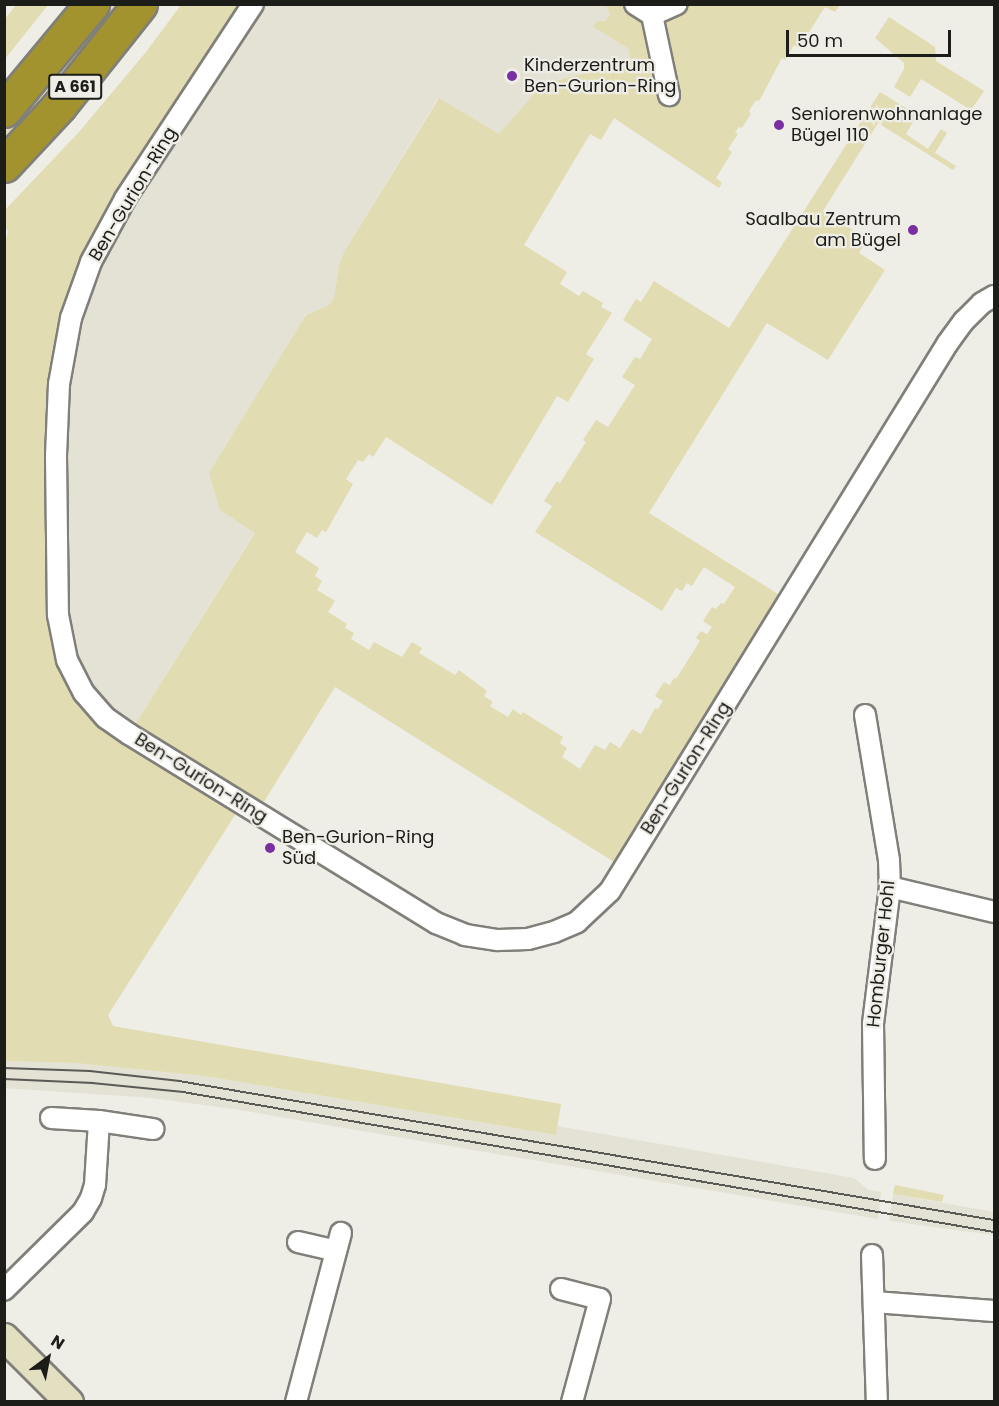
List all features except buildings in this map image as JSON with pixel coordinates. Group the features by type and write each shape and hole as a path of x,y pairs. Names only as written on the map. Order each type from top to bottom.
{"highway":[{"name":"A 661","path":"4,110 92,4"},
{"name":"A 661","path":"4,165 59,106 140,4"}],"street":[{"name":"Ben-Gurion-Ring","path":"253,4 125,199 91,262 71,318 59,384 56,456 58,615 68,660 84,693 106,718 436,923 465,934 498,940 528,939 554,932 576,922 610,891 947,344 964,321 982,303 994,296"},
{"path":"635,4 652,15 669,95"},
{"path":"652,15 677,4"},
{"name":"Homburger Hohl","path":"865,715 889,860 890,887 876,977 873,1024 875,1159"},
{"path":"890,887 994,912"},
{"path":"51,1118 99,1121 153,1129"},
{"path":"4,1290 83,1212 91,1198 95,1185 99,1121"},
{"path":"296,1401 338,1242 298,1242"},
{"path":"872,1255 877,1401"},
{"path":"561,1289 600,1299 572,1401"},
{"path":"874,1302 994,1311"},
{"path":"4,1337 69,1401"}],"shaded area":[{"path":"599,4 607,7 610,15 605,21 593,27 629,49 632,60 543,84 499,135 438,98 344,252 339,265 334,298 329,305 305,315 220,510 255,532 129,734 67,660 59,384 91,262 253,5"},
{"path":"16,5 48,5 5,59 5,19"},
{"path":"110,5 118,5 72,64 5,142 5,132"},
{"path":"181,5 253,5 91,262 59,384 67,660 129,734 255,533 220,510 209,473 306,315 329,305 334,298 339,265 344,252 439,98 499,134 543,84 631,61 629,49 593,27 597,21 605,21 610,15 607,7 599,5 840,5 835,12 825,7 799,48 794,45 785,60 782,58 759,101 756,100 749,111 751,114 742,128 739,127 735,132 738,134 728,149 732,152 716,178 722,183 719,188 614,118 601,140 590,134 524,245 567,272 560,284 579,296 583,291 603,303 601,307 612,313 586,354 594,359 568,402 557,396 492,505 386,437 373,457 369,454 363,462 358,460 346,479 353,484 326,532 322,530 317,538 307,532 295,552 319,568 315,576 322,581 317,590 335,601 328,612 347,624 345,628 354,633 351,639 369,650 374,642 402,657 412,642 422,648 419,653 455,675 459,670 487,691 484,696 493,702 490,706 508,717 513,709 521,715 523,712 563,737 560,743 567,748 562,757 580,769 595,745 605,750 610,742 620,748 632,729 641,734 655,708 658,709 663,701 655,696 664,682 670,685 674,678 676,679 700,641 696,638 701,631 707,634 712,627 703,621 712,607 716,609 721,603 724,604 735,587 704,567 692,586 687,583 682,591 676,588 662,611 535,532 552,506 544,501 557,481 560,483 586,442 583,440 596,420 608,427 635,385 622,377 635,357 640,359 652,339 623,320 636,299 641,302 654,281 729,328 880,92 917,115 906,134 928,149 941,129 947,133 935,153 956,166 953,170 878,123 823,211 867,239 859,253 885,270 828,360 767,323 649,513 789,601 625,869 335,687 257,813 242,804 108,1015 113,1026 561,1104 556,1135 205,1076 75,1063 4,1061 4,244 8,232 5,225 5,210 79,132 146,52"},
{"path":"889,17 935,47 936,61 984,91 971,110 921,79 910,97 894,87 904,69 904,63 875,38"},
{"path":"5,1061 75,1063 205,1076 555,1135 557,1126 854,1178 869,1190 881,1192 878,1219 240,1110 152,1098 5,1088"},
{"path":"895,1185 944,1195 942,1202 893,1194"},
{"path":"893,1194 994,1212 994,1235 889,1221"}],"tram line":[{"path":"4,1068 90,1071 179,1081 994,1220"},
{"path":"4,1079 93,1083 183,1092 994,1232"}],"place":[{"name":"Kinderzentrum Ben-Gurion-Ring","path":"512,76"},
{"name":"Seniorenwohnanlage Bügel 110","path":"779,125"},
{"name":"Saalbau Zentrum am Bügel","path":"913,230"},
{"name":"Ben-Gurion-Ring Süd","path":"270,848"}]}
